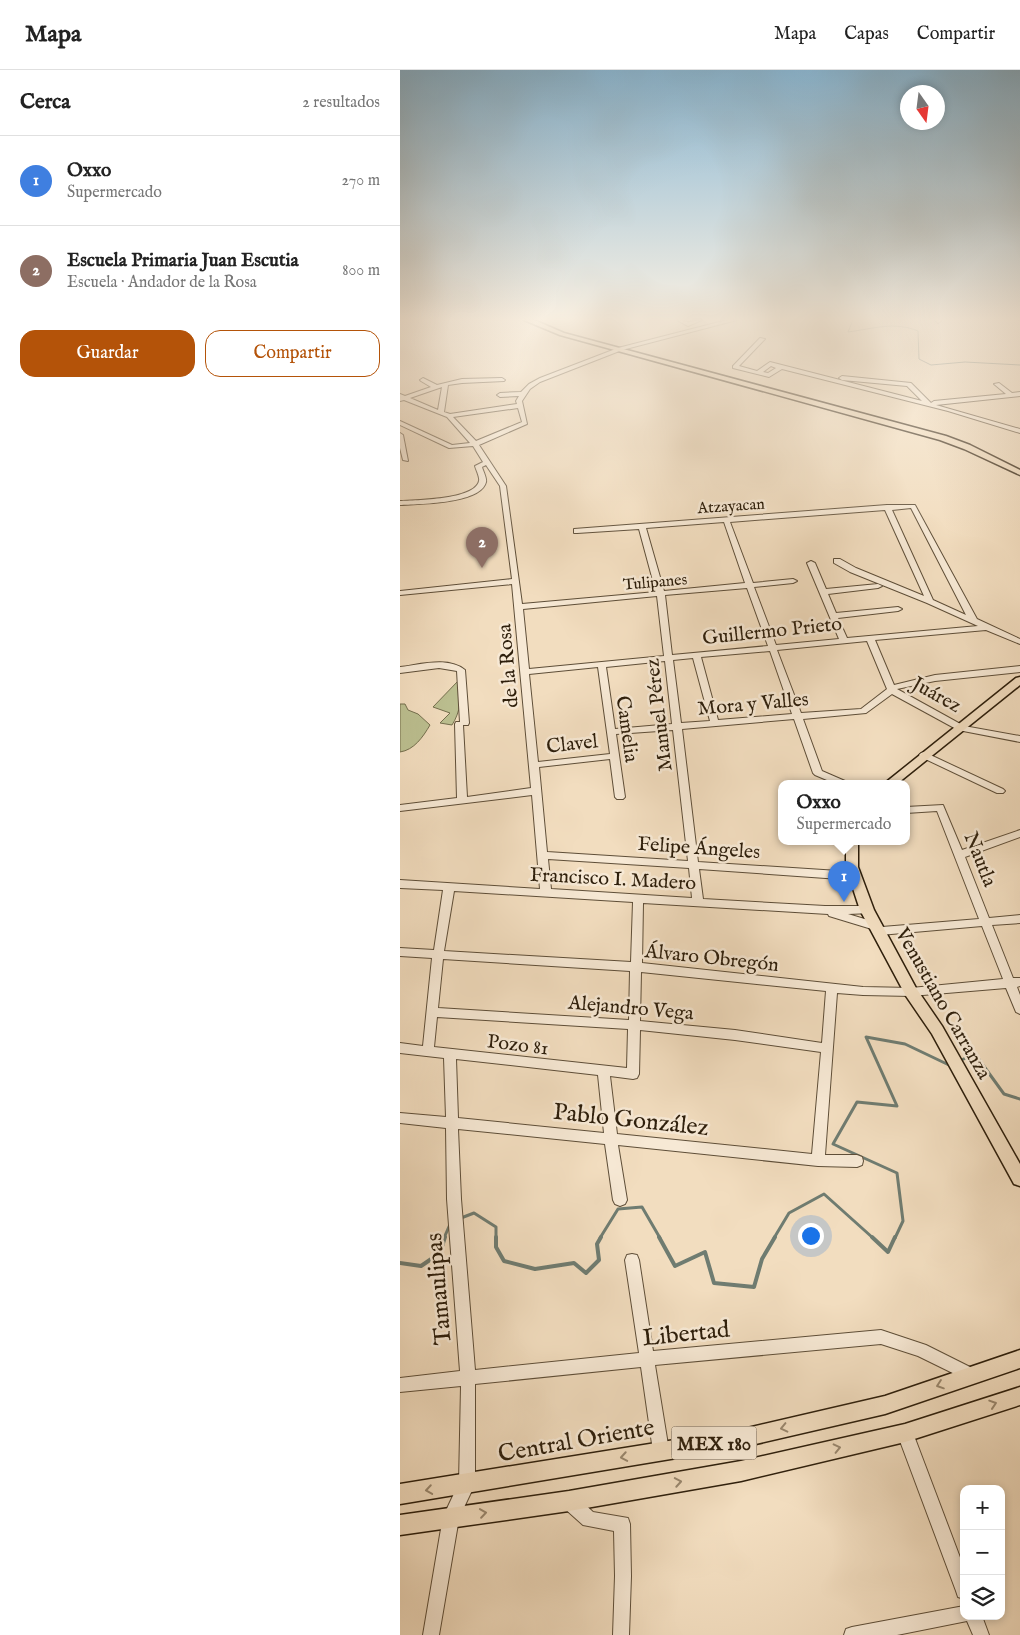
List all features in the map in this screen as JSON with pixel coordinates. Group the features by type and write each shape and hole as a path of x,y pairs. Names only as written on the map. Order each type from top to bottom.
{"main road":[{"path":"780,393 943,438 967,447 1020,473"},
{"path":"895,780 1020,680"},
{"name":"Venustiano Carranza","path":"851,845 850,851 854,876 867,910 911,992 937,1030 1018,1173"},
{"name":"Central Oriente","path":"400,1494 743,1438 885,1404 1020,1359"},
{"name":"MEX 180","path":"400,1525 569,1501 741,1471 905,1432 1020,1396"}],"street":[{"path":"401,398 417,393"},
{"path":"441,413 444,393"},
{"path":"882,393 950,410 1020,431"},
{"path":"916,393 925,404"},
{"path":"400,424 451,447 475,444 525,423 518,406 522,394 500,395"},
{"path":"925,404 1020,394"},
{"path":"401,398 449,416 518,406"},
{"path":"950,410 965,400"},
{"name":"de la Rosa","path":"449,416 475,444 503,486 519,607 546,893"},
{"path":"1012,428 1020,436"},
{"path":"400,435 406,460"},
{"path":"400,503 441,500 467,494 482,484 483,480 478,466 488,462"},
{"name":"Atzayacan","path":"577,532 913,506 973,620"},
{"path":"887,507 930,601"},
{"path":"727,522 818,773 835,780"},
{"name":"Manuel Pérez","path":"642,526 661,594 698,902"},
{"path":"837,561 853,570 930,601 1020,642"},
{"path":"811,563 844,641"},
{"path":"400,593 516,581"},
{"name":"Tulipanes","path":"519,607 794,582"},
{"path":"823,592 878,586"},
{"path":"833,616 898,609"},
{"name":"Guillermo Prieto","path":"525,672 988,627"},
{"name":"Juárez","path":"870,638 891,689 961,728"},
{"path":"696,655 715,724"},
{"name":"Camelia","path":"602,664 620,798"},
{"path":"400,670 445,666 454,666 461,670 462,800"},
{"path":"891,689 935,678 1020,669"},
{"name":"Mora y Valles","path":"611,732 863,711 891,689"},
{"path":"961,728 1020,739"},
{"path":"924,755 1000,791"},
{"name":"Clavel","path":"534,765 615,756"},
{"path":"400,808 536,791"},
{"name":"Nautla","path":"910,810 940,807 986,922 1015,982 1020,1009"},
{"path":"959,855 1020,833"},
{"name":"Felipe Ángeles","path":"542,855 854,876"},
{"name":"Francisco I. Madero","path":"400,884 825,910 867,910"},
{"path":"428,1052 438,956 448,887"},
{"path":"634,1025 638,898"},
{"name":"Francisco I. Madero","path":"825,910 878,929"},
{"path":"878,929 1020,919"},
{"name":"Álvaro Obregón","path":"400,952 438,956 636,967 832,989 911,992 1015,982"},
{"path":"818,1160 832,989"},
{"name":"Alejandro Vega","path":"432,1012 634,1025 735,1035 826,1048"},
{"name":"Pozo 81","path":"400,1048 633,1074 634,1025"},
{"name":"Tamaulipas","path":"431,1635 451,1517 467,1484 468,1377 454,1199 450,1055"},
{"path":"604,1072 620,1200"},
{"name":"Pablo González","path":"400,1118 818,1160 857,1161"},
{"path":"632,1260 661,1451"},
{"name":"Libertad","path":"400,1385 881,1337 921,1350 970,1375"},
{"path":"905,1432 960,1580"},
{"path":"569,1501 589,1519 622,1524 621,1635"},
{"path":"852,1635 960,1615"},
{"path":"975,1620 981,1635"}],"green space":[{"path":"458,681 460,686 460,704 457,715 452,725 440,723 450,713 433,707"},
{"path":"400,704 405,704 408,710 418,714 430,725 414,746 400,752"}],"waterway":[{"path":"895,1238 903,1221 897,1173 833,1144 857,1102 897,1106 866,1037 905,1044 949,1065 952,1064"},
{"path":"959,1061 975,1054 1004,1094 1020,1099"},
{"path":"774,1238 789,1213 824,1194 873,1238"},
{"path":"600,1238 618,1209 642,1207 660,1238"},
{"path":"461,1218 474,1213 496,1227 496,1247 504,1261 535,1269 574,1263 586,1273 599,1260 597,1244 601,1237"},
{"path":"444,1238 451,1222"},
{"path":"400,1263 421,1266 440,1253 445,1237"},
{"path":"659,1237 675,1266 705,1252 714,1283 754,1287 762,1259 775,1237"},
{"path":"872,1237 888,1252 895,1237"}],"place":[{"name":"Escuela Primaria Juan Escutia","path":"482,568"},
{"name":"Oxxo","path":"844,902"}]}
